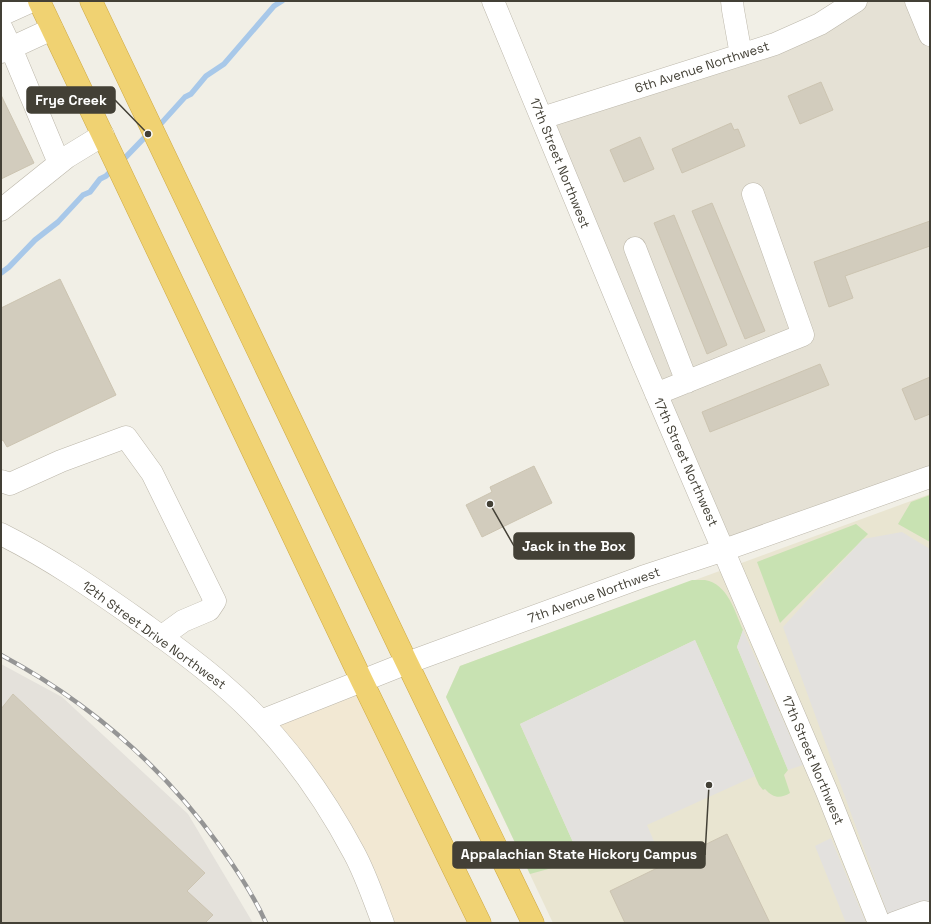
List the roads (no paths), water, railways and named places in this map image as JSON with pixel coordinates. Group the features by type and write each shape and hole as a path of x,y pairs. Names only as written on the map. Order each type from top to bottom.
{"highway":[{"path":"39,1 362,681 480,923"},
{"path":"90,1 533,923"}],"street":[{"path":"1,15 32,1"},
{"name":"17th Street Northwest","path":"493,1 656,394 827,792 879,923"},
{"path":"732,1 741,55"},
{"name":"6th Avenue Northwest","path":"542,118 775,44 813,26 856,1"},
{"path":"916,1 930,35"},
{"path":"1,28 6,50 59,163"},
{"path":"6,50 52,29"},
{"path":"1,210 67,157 103,135"},
{"path":"656,394 803,335 753,194"},
{"path":"634,248 687,382"},
{"path":"1,481 10,484 61,461 126,437 152,473 215,601 210,610 183,621 161,637"},
{"name":"7th Avenue Northwest","path":"261,721 407,663 642,577 724,550 930,477"},
{"name":"12th Street Drive Northwest","path":"1,534 47,559 105,596 223,685 261,721 293,759 322,800 354,854 370,888 383,923"},
{"path":"894,923 924,912 928,923"}],"waterway":[{"path":"157,128 185,97 191,94 206,76 224,64 274,6 282,1"},
{"path":"121,162 148,134"},
{"path":"1,273 9,267 35,240 58,222 83,195 90,192 100,179 106,176 113,169"}],"railway":[{"path":"1,655 33,673 63,693 93,715 148,762 197,816 219,845 245,883 266,923"}],"place":[{"name":"Frye Creek","path":"148,134"},
{"name":"Jack in the Box","path":"490,504"},
{"name":"Appalachian State Hickory Campus","path":"709,785"}]}
